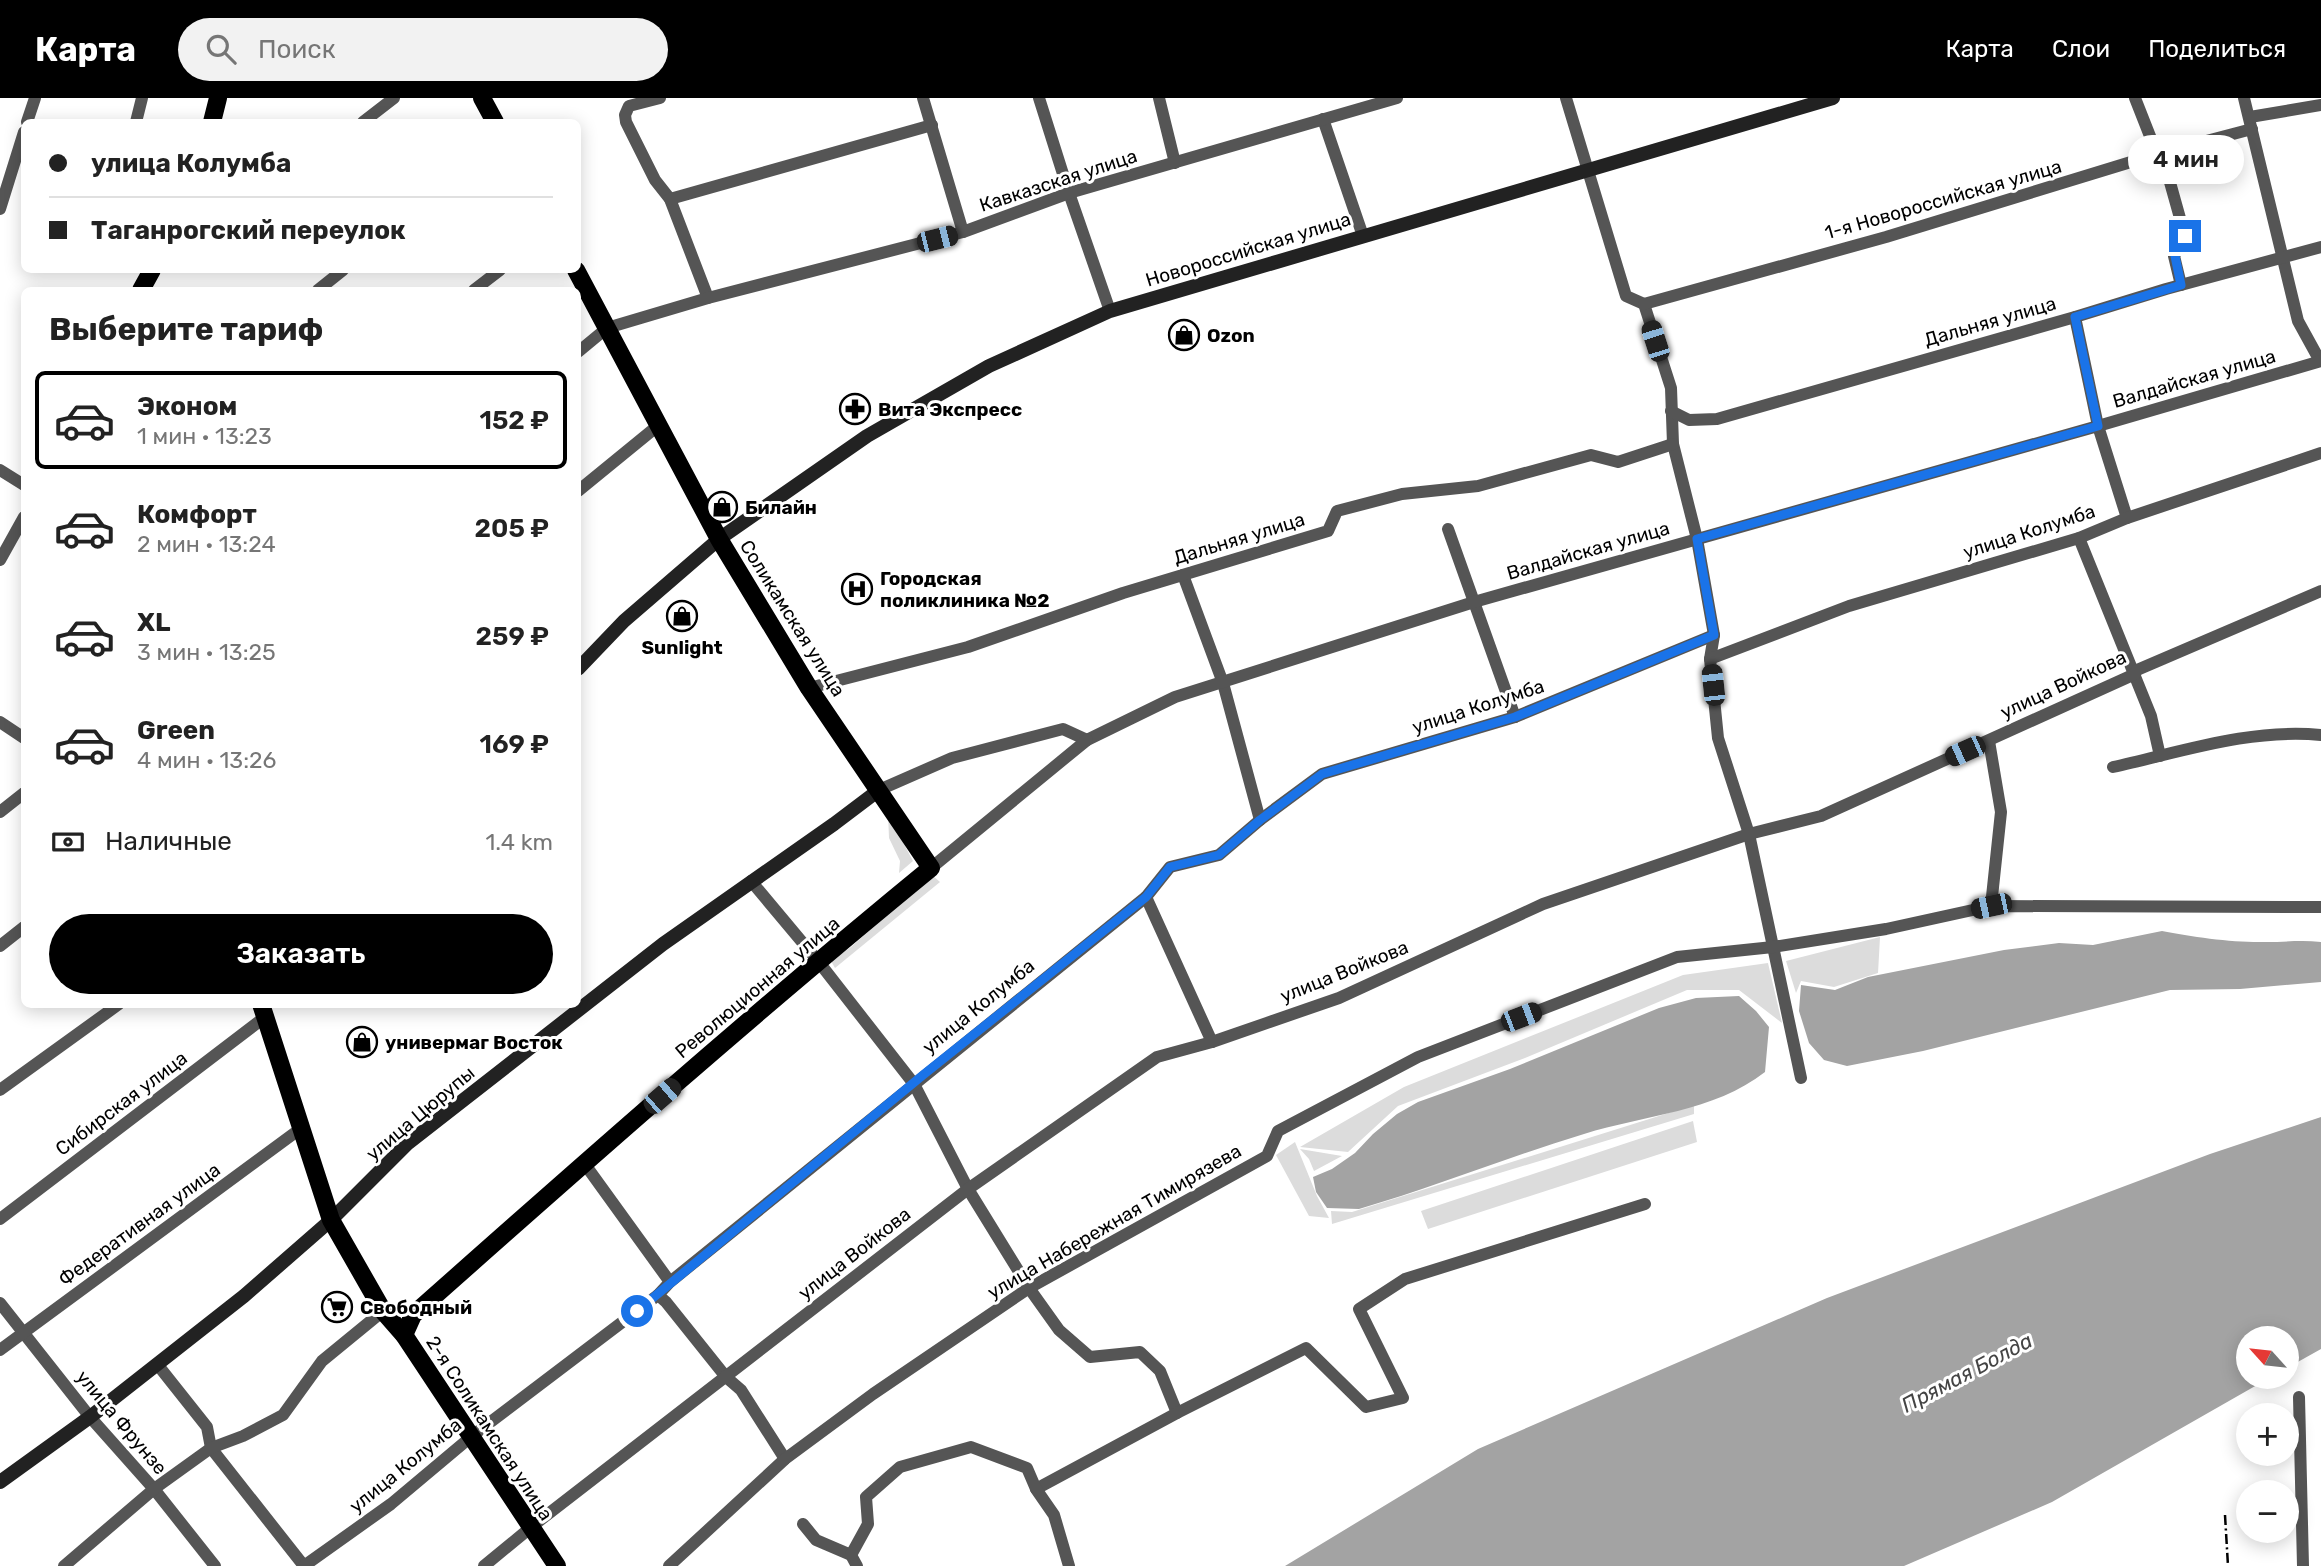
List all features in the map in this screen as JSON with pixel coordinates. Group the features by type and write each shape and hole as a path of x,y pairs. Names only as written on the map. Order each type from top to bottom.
{"main road":[{"path":"213,119 218,98"},
{"path":"482,98 493,119"},
{"name":"Соликамская улица","path":"578,273 719,539 809,688 931,869"},
{"name":"Революционная улица","path":"404,1335 413,1315 584,1163 818,961 931,869"},
{"name":"2-я Соликамская улица","path":"267,1009 300,1129 331,1220 383,1311 404,1335 557,1566"}],"street":[{"path":"28,119 35,98"},
{"path":"137,119 142,98"},
{"path":"367,119 394,98"},
{"path":"660,98 629,106 625,115 626,122 655,180 670,199 708,298"},
{"path":"923,98 963,232"},
{"path":"1039,98 1110,311"},
{"path":"1159,98 1175,163"},
{"name":"Кавказская улица","path":"607,328 708,298 963,232 1069,193 1397,98"},
{"path":"1566,98 1626,296 1644,304 1671,388 1673,444 1697,539 1714,635 1710,659 1718,738 1749,834 1801,1078"},
{"name":"Новороссийская улица","path":"581,666 624,621 719,539 867,436 989,366 1110,311 1833,98"},
{"path":"2135,98 2157,154 2166,168 2185,236 2175,256 2181,285"},
{"path":"2245,98 2298,321 2321,361"},
{"name":"1-я Новороссийская улица","path":"1644,304 1886,237 2251,123 2321,105"},
{"path":"1323,119 1363,236"},
{"path":"670,199 932,125"},
{"path":"0,209 21,142"},
{"name":"Дальняя улица","path":"1671,411 1689,420 1717,419 2321,247"},
{"path":"322,287 340,273"},
{"path":"478,287 496,273"},
{"path":"2075,317 2098,426 2127,518"},
{"path":"581,350 607,328"},
{"name":"Валдайская улица","path":"1087,740 1175,697 1474,602 2321,361"},
{"path":"581,489 660,424"},
{"name":"Дальняя улица","path":"809,688 968,647 1123,593 1328,531 1337,511 1402,494 1479,486 1591,455 1618,463 1673,444"},
{"name":"улица Колумба","path":"1710,659 1849,606 2079,538 2127,518 2321,453"},
{"path":"0,470 21,483"},
{"path":"0,560 21,522"},
{"path":"1448,528 1515,717"},
{"path":"2079,538 2151,716 2160,756"},
{"path":"1183,575 1223,683 1260,820"},
{"name":"улица Войкова","path":"484,1566 968,1188 1157,1057 1212,1042 1339,998 1543,904 1749,834 1821,816 2135,674 2137,670 2321,591"},
{"name":"улица Колумба","path":"304,1566 391,1504 472,1436 658,1295 670,1282 1146,897 1170,867 1219,855 1260,820 1322,774 1515,717 1714,635"},
{"path":"0,722 21,736"},
{"path":"879,790 952,758 1063,729 1087,740"},
{"path":"2113,767 2234,739 2298,733 2321,735"},
{"name":"Революционная улица","path":"931,869 1087,740"},
{"path":"1989,741 2001,812 1991,906"},
{"name":"улица Цюрупы","path":"0,1482 90,1417 244,1296 331,1220 407,1144 663,944 879,790"},
{"path":"0,812 21,795"},
{"path":"751,881 818,961 914,1084 968,1188 1059,1330 1090,1357 1140,1352 1160,1371 1177,1413"},
{"path":"1146,897 1212,1042"},
{"name":"улица Набережная Тимирязева","path":"669,1566 785,1459 873,1394 1029,1287 1267,1156 1278,1131 1418,1057 1677,957 1773,947 1886,929 1991,906 2321,907"},
{"path":"0,946 21,929"},
{"path":"0,1090 113,1008"},
{"name":"Сибирская улица","path":"0,1219 267,1009"},
{"name":"Федеративная улица","path":"0,1350 300,1129"},
{"path":"584,1163 670,1282"},
{"path":"1036,1489 1306,1348 1366,1407 1403,1398 1359,1309 1405,1279 1644,1204"},
{"path":"658,1295 726,1377 741,1390 785,1459"},
{"name":"улица Фрунзе","path":"0,1303 90,1417 154,1489 215,1566"},
{"path":"64,1566 154,1489 211,1448 243,1436 283,1415 322,1361 383,1311"},
{"path":"157,1364 207,1427 211,1448 304,1566"},
{"path":"2299,1397 2303,1566"},
{"path":"803,1524 816,1540 854,1560 868,1524 866,1497 900,1467 971,1447 1027,1468 1036,1489 1054,1516 1069,1566"}],"shaded area":[{"path":"888,814 913,861 899,873 900,861 889,838"},
{"path":"932,875 940,882 835,968 831,961 851,947"},
{"path":"1880,937 1878,973 1834,987 1801,981 1796,993 1786,961"},
{"path":"1768,963 1782,1023 1739,990 1687,990 1525,1058 1398,1106 1348,1152 1300,1147 1404,1087 1683,975"},
{"path":"1694,1105 1694,1114 1332,1224 1331,1211 1352,1212"},
{"path":"1693,1121 1697,1142 1428,1229 1421,1211"},
{"path":"1295,1142 1329,1218 1309,1216 1276,1155"},
{"path":"1300,1149 1342,1156 1314,1171 1309,1159"}],"water":[{"path":"2162,931 2241,942 2321,942 2321,982 2240,989 2170,990 1923,1051 1847,1066 1824,1060 1809,1043 1799,1011 1801,985 1835,990 1868,977 2004,950 2059,943 2093,945"},
{"path":"1739,996 1769,1027 1765,1072 1724,1096 1678,1111 1584,1134 1359,1209 1327,1208 1316,1192 1313,1177 1332,1169 1355,1153 1397,1114 1418,1102 1510,1069 1659,1008 1696,998"},
{"name":"Прямая Болда","path":"2321,1117 2321,1349 2300,1361 2300,1326 2236,1326 2236,1390 2248,1390 2052,1502 1904,1566 1285,1566 1478,1449 1827,1298 2210,1154"}],"railway":[{"path":"2225,1515 2228,1566"}],"place":[{"name":"Ozon","path":"1184,335"},
{"name":"Вита Экспресс","path":"855,409"},
{"name":"Билайн","path":"722,507"},
{"name":"Городская поликлиника №2","path":"857,589"},
{"name":"Sunlight","path":"682,616"},
{"name":"универмаг Восток","path":"362,1042"},
{"name":"Свободный","path":"337,1307"}],"route":[{"path":"637,1311 923,1075 1146,897 1170,867 1219,855 1260,820 1322,774 1515,717 1714,635 1697,539 2098,426 2075,317 2181,285 2175,256 2185,236"}]}
